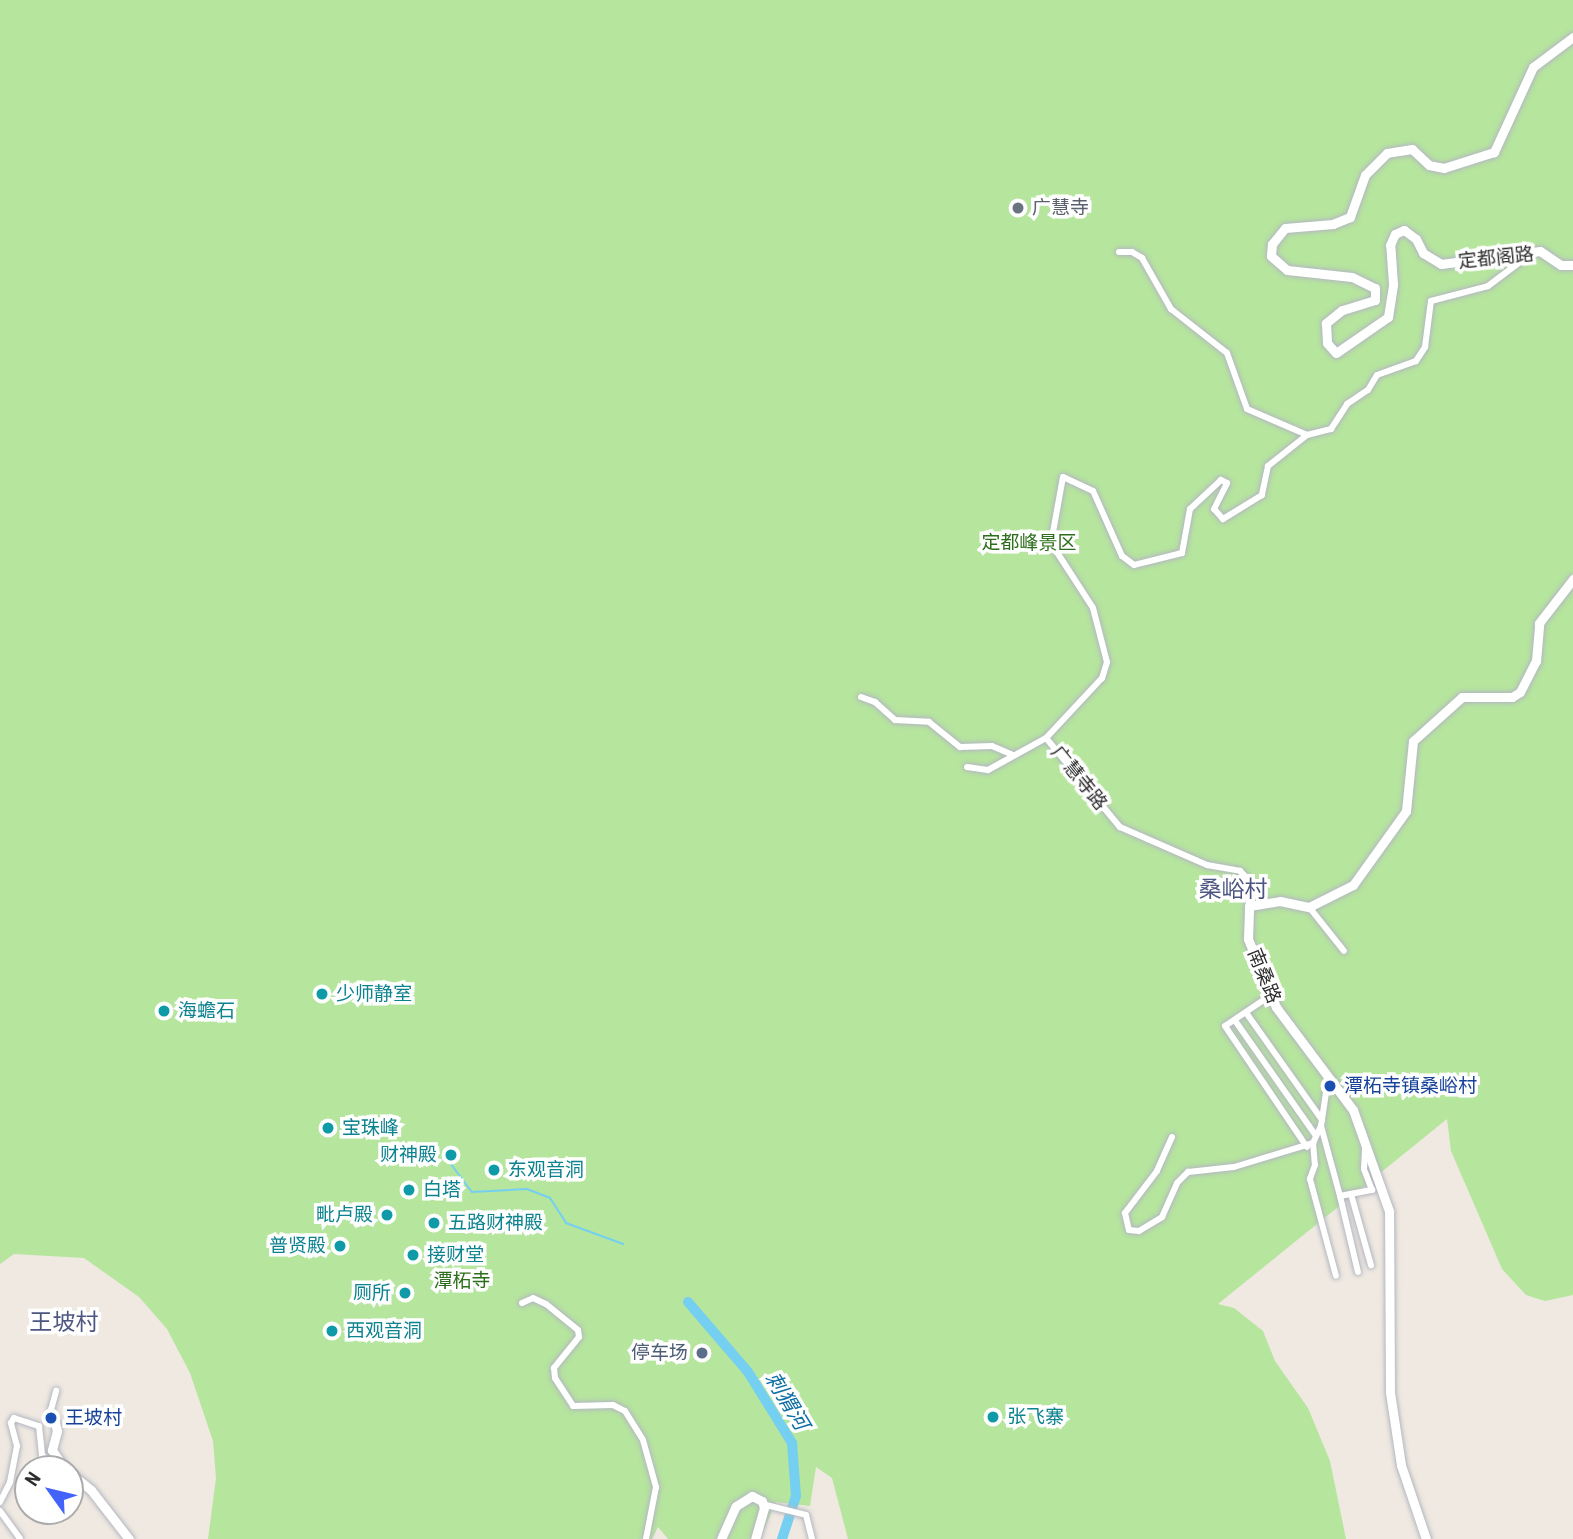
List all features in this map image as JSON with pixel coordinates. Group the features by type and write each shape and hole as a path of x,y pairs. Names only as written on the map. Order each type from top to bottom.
{"street":[{"name":"定都阁路","path":"1573,37 1532,67 1494,152 1444,168 1429,165 1412,149 1387,153 1365,174 1350,216 1333,224 1285,228 1272,244 1271,256 1287,270 1352,278 1374,288 1375,300 1342,310 1326,323 1327,343 1336,353 1388,317 1393,284 1390,245 1395,234 1404,230 1416,239 1423,253 1441,264 1540,251 1561,265 1573,265"},
{"path":"1119,252 1132,252 1142,258 1171,309 1227,353 1247,409 1307,435 1331,429 1347,404 1368,390 1377,375 1416,361 1424,347 1431,301 1488,286 1532,253"},
{"name":"广慧寺路","path":"1249,906 1245,877 1240,871 1207,865 1120,827 1046,738 1095,685 1107,662 1093,608 1051,543 1063,477 1093,491 1122,556 1134,565 1182,553 1190,509 1221,480 1227,484 1214,509 1223,519 1262,495 1268,466 1307,435"},
{"path":"1249,906 1280,901 1309,907 1353,885 1399,822 1409,797 1407,770 1413,741 1431,720 1462,696 1512,697 1520,692 1536,661 1539,623 1573,579"},
{"path":"861,696 875,702 882,713 895,720 929,722 963,749 992,746 1011,754 1023,754 1046,738"},
{"path":"967,767 988,770 1011,754"},
{"name":"南桑路","path":"1249,906 1248,939 1271,995 1328,1079 1353,1110 1391,1222 1388,1359 1398,1441 1426,1539"},
{"path":"1309,907 1344,951"},
{"path":"1271,995 1236,1022 1225,1026 1312,1142"},
{"path":"1247,1014 1321,1123 1358,1272"},
{"path":"1236,1022 1312,1142 1315,1165 1310,1179 1336,1276"},
{"path":"1172,1137 1157,1171 1125,1213 1129,1230 1147,1228 1162,1217 1177,1183 1188,1172 1234,1167 1312,1142 1321,1123 1328,1079"},
{"path":"1340,1196 1373,1190 1364,1169 1366,1145"},
{"path":"1351,1194 1371,1265"},
{"path":"522,1303 533,1298 546,1304 578,1329 579,1337 554,1368 555,1378 573,1406 613,1405 625,1411 643,1440 656,1487 646,1539"},
{"path":"55,1455 52,1450 57,1431 51,1410 56,1391"},
{"path":"16,1455 18,1446 11,1423 14,1418 39,1426 42,1455"},
{"path":"0,1502 10,1482 14,1464"},
{"path":"84,1484 129,1539"},
{"path":"721,1539 736,1506 752,1496 762,1501 764,1508 755,1539"},
{"path":"766,1505 801,1513 810,1523 812,1539"},
{"path":"0,1511 20,1539"}],"green space":[{"name":"定都峰景区","path":"0,0 1573,0 1573,1295 1545,1301 1526,1295 1502,1269 1451,1151 1447,1119 1218,1304 1234,1308 1263,1331 1275,1361 1308,1408 1330,1461 1346,1539 848,1539 832,1478 816,1467 810,1506 776,1502 760,1539 668,1539 658,1527 652,1539 208,1539 216,1478 213,1441 190,1373 167,1329 139,1297 84,1258 14,1254 0,1264"}],"waterway":[{"path":"450,1163 472,1192 527,1189 550,1198 566,1223 623,1244"},
{"name":"刺猬河","path":"688,1302 748,1372 792,1443 796,1496 782,1539"}],"place":[{"name":"广慧寺","path":"1018,208"},
{"name":"少师静室","path":"322,994"},
{"name":"海蟾石","path":"164,1011"},
{"name":"潭柘寺镇桑峪村","path":"1330,1086"},
{"name":"宝珠峰","path":"328,1128"},
{"name":"财神殿","path":"451,1155"},
{"name":"东观音洞","path":"494,1170"},
{"name":"白塔","path":"409,1190"},
{"name":"毗卢殿","path":"387,1215"},
{"name":"五路财神殿","path":"434,1223"},
{"name":"普贤殿","path":"340,1246"},
{"name":"接财堂","path":"413,1255"},
{"name":"厕所","path":"405,1293"},
{"name":"西观音洞","path":"332,1331"},
{"name":"停车场","path":"702,1353"},
{"name":"张飞寨","path":"993,1417"},
{"name":"王坡村","path":"51,1418"}],"district":[{"name":"桑峪村","path":"1233,890"},
{"name":"王坡村","path":"64,1323"}],"park label":[{"name":"潭柘寺","path":"462,1281"}]}
